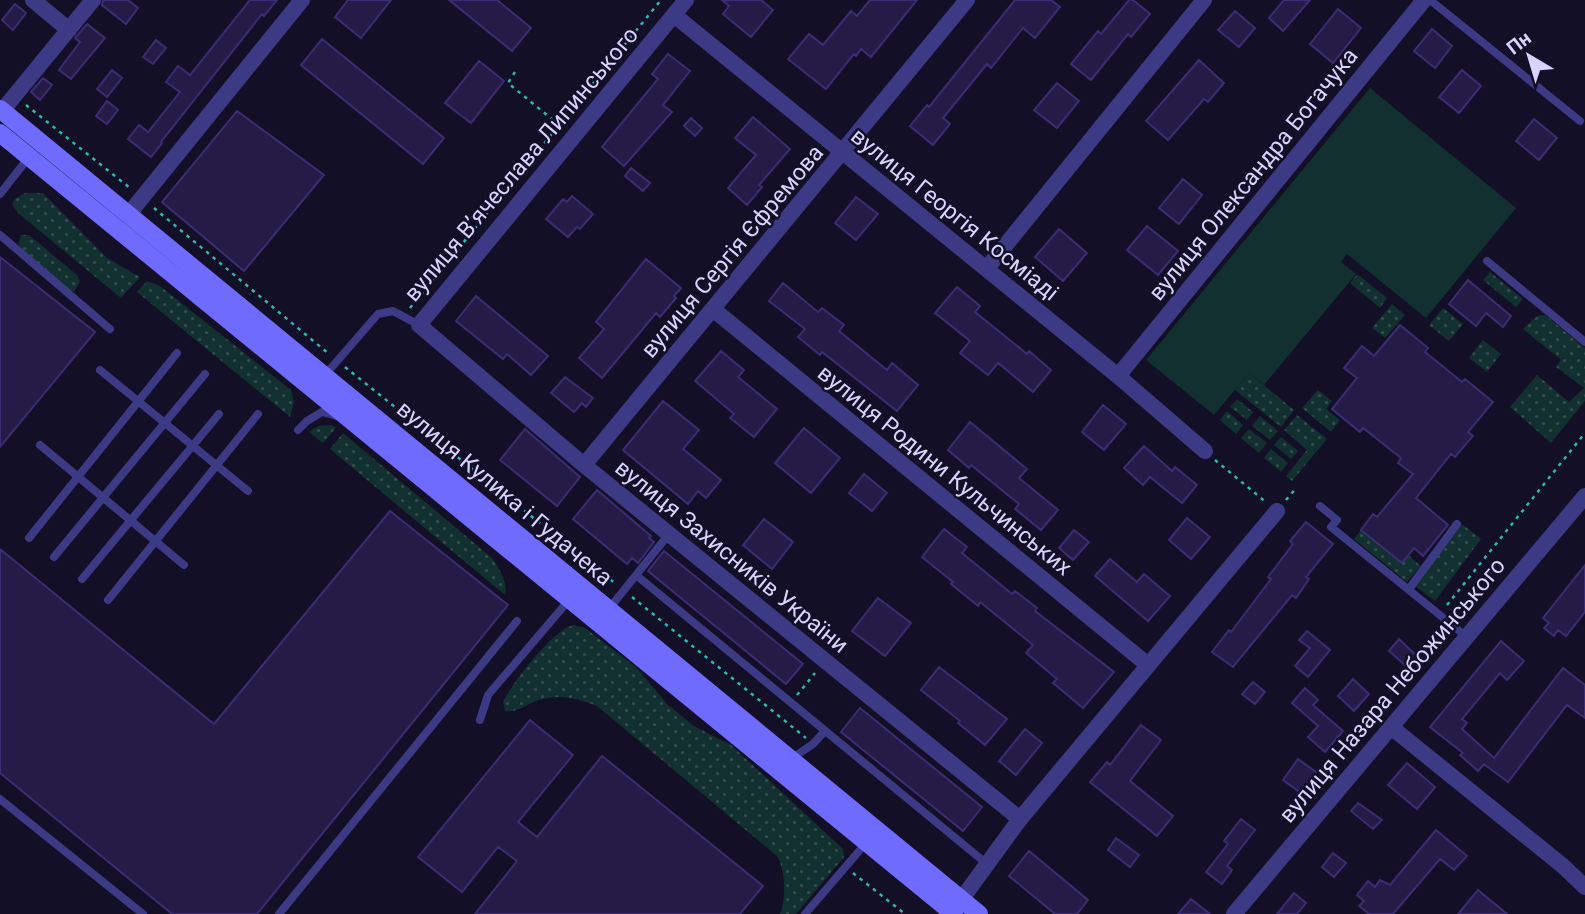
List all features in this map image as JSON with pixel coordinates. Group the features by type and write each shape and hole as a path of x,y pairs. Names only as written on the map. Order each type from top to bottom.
{"main road":[{"name":"вулиця Кулика і Гудачека","path":"1,110 791,759 957,907"},
{"name":"вулиця Кулика і Гудачека","path":"0,133 866,843 957,907 979,914"}],"street":[{"path":"33,0 69,30"},
{"path":"1,110 93,0"},
{"path":"128,215 302,0"},
{"name":"вулиця Вʼячеслава Липинського","path":"419,325 686,0"},
{"name":"вулиця Сергія Єфремова","path":"584,465 967,0"},
{"path":"987,268 1204,0"},
{"name":"вулиця Олександра Богачука","path":"1118,376 1424,0"},
{"name":"вулиця Георгія Косміаді","path":"674,15 987,268 1205,452"},
{"name":"вулиця Родини Кульчинських","path":"713,310 1148,665"},
{"name":"вулиця Захисників України","path":"419,325 584,465 1020,819"},
{"name":"вулиця Назара Небожинського","path":"1234,914 1585,496"},
{"path":"957,907 1020,819 1277,511"},
{"path":"1391,727 1563,866 1585,887"}],"lane":[{"path":"1430,0 1580,121"},
{"path":"0,194 29,157"},
{"path":"0,235 110,329"},
{"path":"1487,261 1585,342"},
{"path":"325,375 378,314 393,311 419,325"},
{"path":"29,538 177,353"},
{"path":"100,370 248,491"},
{"path":"54,557 205,373"},
{"path":"299,430 307,421 322,412 351,421"},
{"path":"82,579 219,414"},
{"path":"107,600 258,414"},
{"path":"40,445 184,565"},
{"path":"1321,506 1337,520 1331,527 1467,638"},
{"path":"1409,589 1457,524"},
{"path":"608,610 669,534"},
{"path":"636,575 987,864"},
{"path":"480,720 488,695 569,600"},
{"path":"279,914 517,621"},
{"path":"791,759 813,744 825,731"},
{"path":"0,799 143,914"},
{"path":"805,914 866,843"}],"path":[{"path":"403,316 661,0"},
{"path":"515,72 508,83 559,125"},
{"path":"15,96 813,744"},
{"path":"1439,615 1585,433"},
{"path":"1205,452 1277,511"},
{"path":"790,703 825,660"},
{"path":"850,862 853,873 905,914"}],"green space":[{"path":"1370,88 1516,208 1426,318 1347,254 1341,262 1356,274 1264,385 1249,373 1214,415 1146,360"},
{"path":"25,193 43,193 107,258 140,277 121,298 18,213 12,204"},
{"path":"21,235 29,235 77,275 80,281 74,292 67,292 21,254"},
{"path":"1490,272 1523,299 1516,307 1483,280"},
{"path":"1357,274 1387,298 1380,308 1350,283"},
{"path":"147,281 160,286 291,390 294,403 290,417 137,292"},
{"path":"1392,304 1405,315 1385,338 1372,328"},
{"path":"1443,308 1463,324 1449,341 1429,325"},
{"path":"1545,315 1585,348 1585,401 1551,443 1510,407 1537,375 1569,402 1584,388 1556,367 1561,360 1523,329 1537,316"},
{"path":"1483,340 1501,354 1487,372 1469,358"},
{"path":"1249,373 1294,410 1281,427 1235,390"},
{"path":"1318,390 1332,401 1326,409 1340,420 1331,432 1302,408"},
{"path":"1237,399 1253,412 1247,420 1230,407"},
{"path":"1227,411 1243,425 1236,434 1220,420"},
{"path":"1297,415 1327,439 1292,481 1286,476 1307,450 1284,430"},
{"path":"1260,416 1278,431 1270,440 1252,426"},
{"path":"332,425 336,428 323,443 309,432 318,426"},
{"path":"1249,429 1267,443 1259,453 1241,438"},
{"path":"343,433 492,558 504,580 505,595 330,449"},
{"path":"1281,437 1298,451 1291,459 1274,445"},
{"path":"1271,449 1288,463 1281,472 1264,458"},
{"path":"1462,524 1481,539 1435,601 1415,586"},
{"path":"1361,530 1401,562 1408,555 1421,566 1407,582 1354,539"},
{"path":"574,625 585,628 636,667 667,704 694,726 731,745 843,849 844,857 796,914 780,914 784,885 777,856 597,706 575,699 551,697 517,710 505,711 503,702 524,670 556,636"}],"building":[{"path":"103,0 128,0 138,8 126,24 102,5"},
{"path":"250,0 277,0 264,16 262,14 151,157 128,139 139,125 148,132 180,92 166,82 178,66 190,75"},
{"path":"348,0 391,0 361,38 335,17"},
{"path":"449,0 497,0 531,28 512,51"},
{"path":"722,0 761,0 773,10 751,37 723,14 729,6"},
{"path":"870,0 917,0 871,57 861,49 826,89 788,59 809,34 823,45 851,11 857,16"},
{"path":"1015,0 1051,0 1060,7 1035,38 1023,28 991,68 987,64 943,118 950,124 933,145 910,126 927,105 929,107"},
{"path":"1129,0 1133,0 1150,14 1131,37 1128,34 1091,80 1071,64 1098,31 1101,34"},
{"path":"1284,0 1310,0 1283,31 1269,18"},
{"path":"15,4 26,13 13,30 2,20"},
{"path":"1338,9 1361,28 1333,63 1310,44"},
{"path":"1235,11 1255,28 1239,47 1218,30"},
{"path":"87,24 105,38 71,79 59,70 80,42 75,38"},
{"path":"1432,29 1452,46 1435,68 1414,51"},
{"path":"322,39 444,138 423,164 301,65"},
{"path":"156,40 166,48 153,64 143,57"},
{"path":"668,54 690,71 663,105 672,112 624,166 602,147 658,79 652,74"},
{"path":"1199,60 1224,83 1208,102 1204,99 1168,140 1146,121"},
{"path":"479,61 504,81 471,123 445,103"},
{"path":"112,70 122,78 107,97 97,89"},
{"path":"1462,70 1481,86 1459,113 1439,97"},
{"path":"43,78 52,85 40,100 31,92"},
{"path":"1057,83 1079,101 1057,128 1034,110"},
{"path":"107,101 118,110 107,124 96,116"},
{"path":"237,111 324,175 244,271 162,202"},
{"path":"753,117 790,149 759,185 762,187 747,205 728,188 756,155 735,138"},
{"path":"691,118 702,128 695,136 684,126"},
{"path":"1534,119 1557,138 1539,160 1516,141"},
{"path":"631,168 650,183 643,191 625,176"},
{"path":"1183,179 1202,195 1179,224 1159,208"},
{"path":"572,196 593,214 580,229 577,227 568,237 546,219 563,199 567,202"},
{"path":"856,197 878,214 856,240 835,223"},
{"path":"1147,226 1178,251 1158,275 1127,250"},
{"path":"1059,229 1087,253 1063,281 1035,257"},
{"path":"0,257 95,332 0,447"},
{"path":"646,259 681,288 660,317 656,313 602,378 579,358 604,329 596,322"},
{"path":"1468,280 1511,316 1503,327 1486,313 1476,326 1449,304"},
{"path":"783,283 818,312 822,308 844,325 839,331 887,370 892,363 918,385 897,411 822,352 820,355 798,337 805,329 769,301"},
{"path":"957,287 980,306 975,312 1051,370 1033,392 998,363 988,375 960,353 970,341 935,313"},
{"path":"476,296 548,356 531,375 507,354 503,359 456,321"},
{"path":"1400,325 1428,348 1425,352 1462,382 1465,379 1493,402 1468,432 1473,436 1455,457 1451,454 1416,498 1448,525 1423,556 1414,548 1402,563 1361,530 1373,514 1377,517 1413,474 1398,463 1401,458 1363,428 1360,432 1332,409 1357,378 1344,368 1362,346 1374,356"},
{"path":"721,351 744,370 738,377 777,409 754,437 730,418 734,414 695,381"},
{"path":"565,377 593,398 586,407 582,403 574,412 551,393"},
{"path":"663,401 699,430 683,449 721,480 706,498 698,491 688,504 623,450"},
{"path":"1103,405 1126,424 1104,450 1082,432"},
{"path":"970,422 1027,469 1019,478 1058,510 1041,530 1015,509 1019,504 948,450"},
{"path":"804,428 840,458 811,493 775,463"},
{"path":"525,429 580,477 557,506 500,460"},
{"path":"1144,446 1172,471 1175,467 1197,485 1182,503 1150,477 1143,485 1124,468"},
{"path":"864,474 887,493 872,511 849,493"},
{"path":"597,490 651,536 649,538 654,542 638,563 632,558 627,564 573,519"},
{"path":"390,511 508,605 257,914 172,914 0,773 0,549 214,724"},
{"path":"1187,518 1210,537 1191,559 1169,540"},
{"path":"764,519 793,542 772,569 743,545"},
{"path":"1306,522 1333,544 1306,577 1309,579 1296,598 1292,595 1233,667 1212,652 1229,630 1231,632 1271,579 1268,577 1293,544 1290,541"},
{"path":"944,529 967,547 962,553 1012,594 1015,591 1037,608 1035,611 1114,672 1083,708 1053,683 1057,679 1026,653 1033,645 980,602 978,606 922,557"},
{"path":"1074,530 1089,542 1073,560 1059,548"},
{"path":"664,551 803,664 786,684 648,571"},
{"path":"1110,559 1137,582 1144,574 1170,596 1148,621 1095,576"},
{"path":"1585,565 1585,612 1566,636 1558,630 1554,636 1544,628 1549,623 1543,618"},
{"path":"878,598 911,623 885,656 852,631"},
{"path":"1307,631 1330,650 1308,677 1295,666 1310,648 1299,640"},
{"path":"1399,639 1417,656 1407,667 1389,651"},
{"path":"1501,641 1524,661 1507,680 1500,673 1462,719 1467,723 1462,729 1494,758 1563,668 1585,685 1585,718 1567,705 1508,782 1484,764 1478,771 1460,755 1463,753 1430,727"},
{"path":"939,667 1007,719 985,745 921,690"},
{"path":"1353,679 1369,694 1354,711 1338,696"},
{"path":"1253,682 1265,692 1255,704 1242,694"},
{"path":"1305,688 1318,700 1313,705 1343,731 1325,752 1308,737 1318,726 1292,703"},
{"path":"860,708 982,807 963,831 841,732"},
{"path":"530,720 573,755 518,822 537,837 602,756 763,886 740,914 475,914 517,861 498,847 462,892 418,857"},
{"path":"1141,725 1161,740 1130,781 1173,816 1157,836 1090,782 1107,762 1110,765"},
{"path":"1025,729 1042,743 1016,775 999,761"},
{"path":"1298,759 1316,772 1301,793 1283,780"},
{"path":"1407,763 1435,787 1417,809 1388,785"},
{"path":"1358,803 1382,820 1373,829 1351,811"},
{"path":"1241,819 1255,830 1227,866 1232,870 1222,884 1206,872 1228,844 1224,841"},
{"path":"1436,830 1467,856 1454,870 1440,859 1393,914 1369,914 1359,906 1364,901 1357,895 1368,881 1375,887 1380,880 1390,885"},
{"path":"1116,838 1139,855 1130,867 1108,850"},
{"path":"1029,851 1088,900 1077,914 1055,914 1009,876"},
{"path":"1333,853 1346,863 1334,877 1322,867"},
{"path":"1478,890 1507,914 1458,914"},
{"path":"1294,893 1306,903 1297,914 1277,914"},
{"path":"1191,899 1210,914 1178,914"}]}
